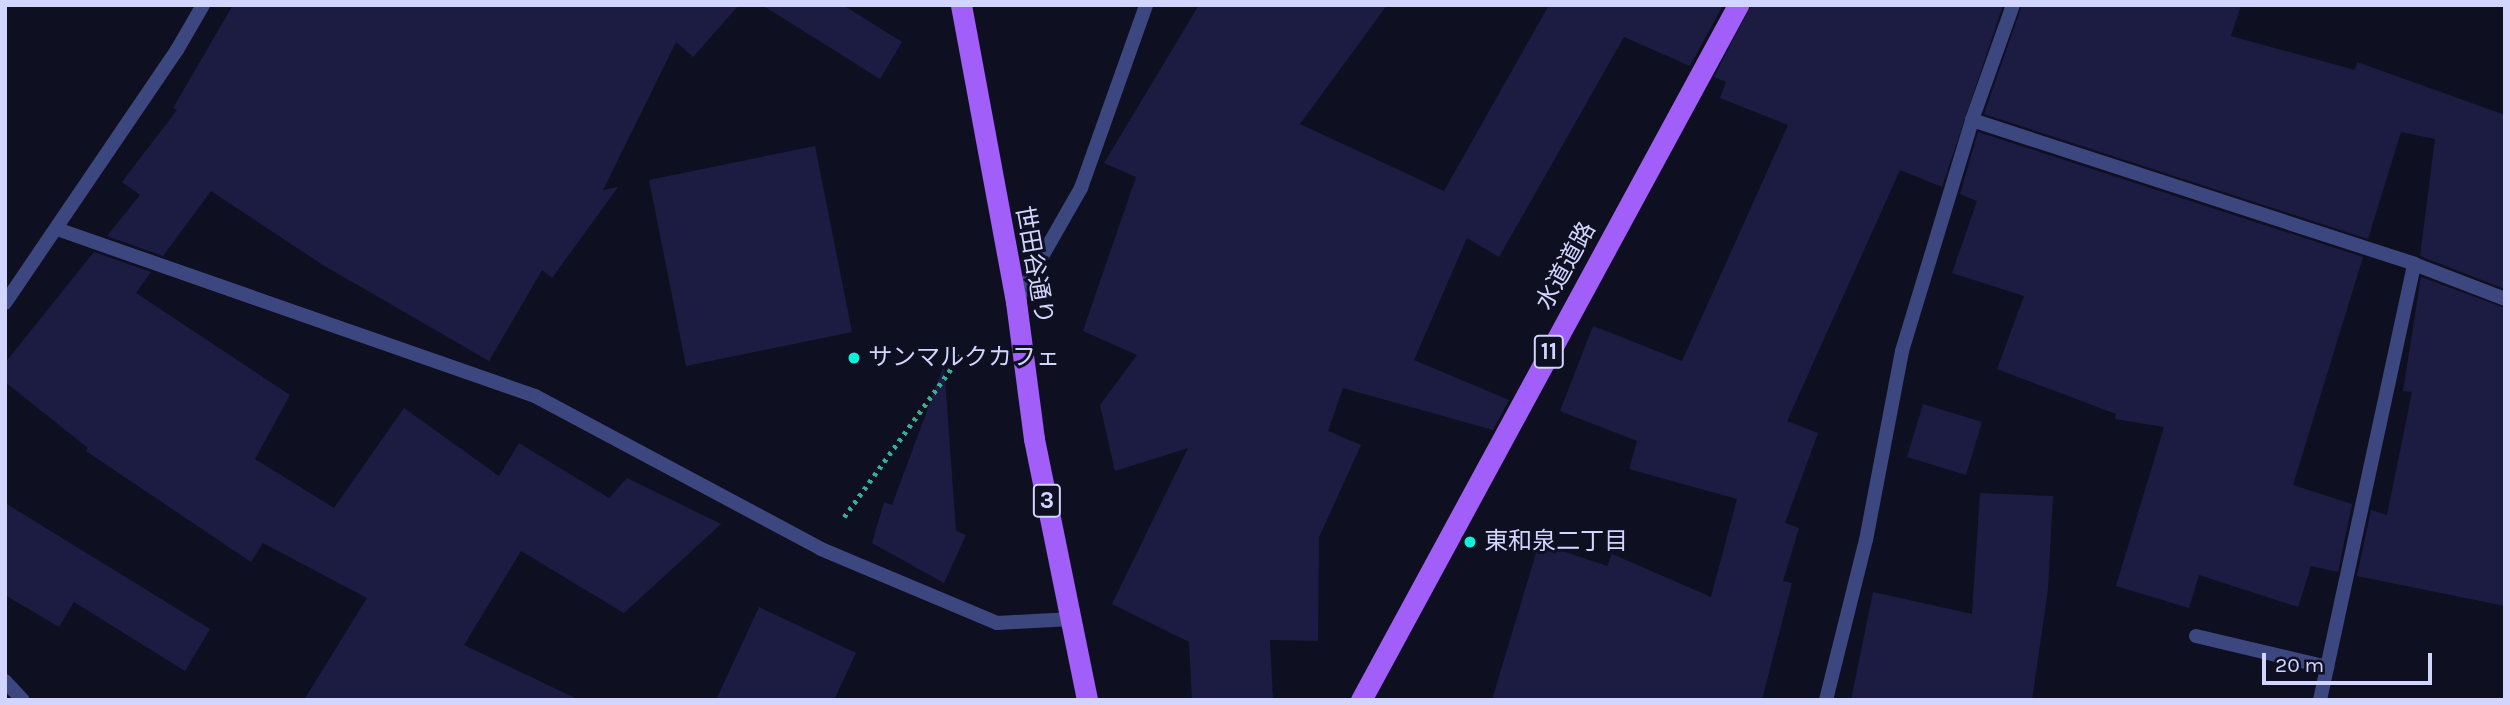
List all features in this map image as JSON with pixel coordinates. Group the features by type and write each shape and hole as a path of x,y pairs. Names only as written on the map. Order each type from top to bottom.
{"main road":[{"name":"世田谷通り","path":"961,5 1016,302 1034,439 1087,700"},
{"name":"水道道路","path":"1360,700 1738,5"}],"street":[{"path":"5,303 57,229 203,5"},
{"path":"1016,302 1081,188 1146,5"},
{"path":"1826,700 1866,540 1902,351 1972,120 2013,5"},
{"path":"1972,120 2414,264 2505,299"},
{"path":"57,229 535,396 821,549 997,623 1072,619"},
{"path":"2320,700 2414,264"},
{"path":"2196,636 2327,667"},
{"path":"5,681 23,700"}],"path":[{"path":"821,549 961,355"}],"building":[{"path":"233,5 739,5 693,57 676,42 603,190 618,187 552,278 542,270 489,361 323,265 211,191 163,256 107,236 140,195 122,182 177,110 173,108"},
{"path":"762,5 843,5 902,42 880,79"},
{"path":"1199,5 1387,5 1300,124 1444,191 1549,5 1723,5 1690,66 1624,37 1499,257 1467,238 1414,360 1509,400 1493,430 1343,388 1328,431 1361,445 1319,537 1318,641 1270,640 1273,700 1192,700 1189,642 1112,604 1188,448 1115,471 1100,405 1137,355 1083,331 1136,177 1104,163"},
{"path":"1751,5 2003,5 1942,187 1900,170 1787,421 1818,433 1785,523 1799,528 1783,581 1792,583 1762,700 1492,700 1539,543 1607,566 1612,554 1711,597 1737,499 1629,469 1637,441 1560,411 1593,326 1682,361 1788,125 1720,98 1726,82 1714,77"},
{"path":"2022,5 2241,5 2231,36 2355,70 2357,62 2505,115 2505,289 2420,256 2435,139 2401,132 2368,239 1984,114"},
{"path":"1978,132 2363,257 2293,485 2352,504 2338,572 2311,566 2298,607 2199,575 2189,608 2116,586 2164,427 2115,419 2116,414 1997,369 2024,296 1952,273 1977,201 1960,194"},
{"path":"815,146 852,332 686,366 649,180"},
{"path":"94,252 151,272 136,293 290,395 255,459 334,508 404,408 499,476 519,443 609,498 627,478 721,524 624,613 521,551 464,645 579,700 304,700 367,598 263,543 251,562 86,451 88,448 5,382 5,363"},
{"path":"2421,277 2505,308 2505,606 2357,576 2371,510 2387,515 2412,392 2403,391"},
{"path":"944,365 956,531 966,535 944,583 872,543 884,502 892,505"},
{"path":"1923,404 1982,422 1966,475 1907,457"},
{"path":"1980,493 2053,496 2048,589 2032,700 1851,700 1873,592 1972,614"},
{"path":"5,503 210,629 185,671 74,602 59,627 5,595"},
{"path":"759,607 856,653 834,700 716,700"}],"place":[{"name":"サンマルクカフェ","path":"854,358"},
{"name":"東和泉二丁目","path":"1470,542"}]}
